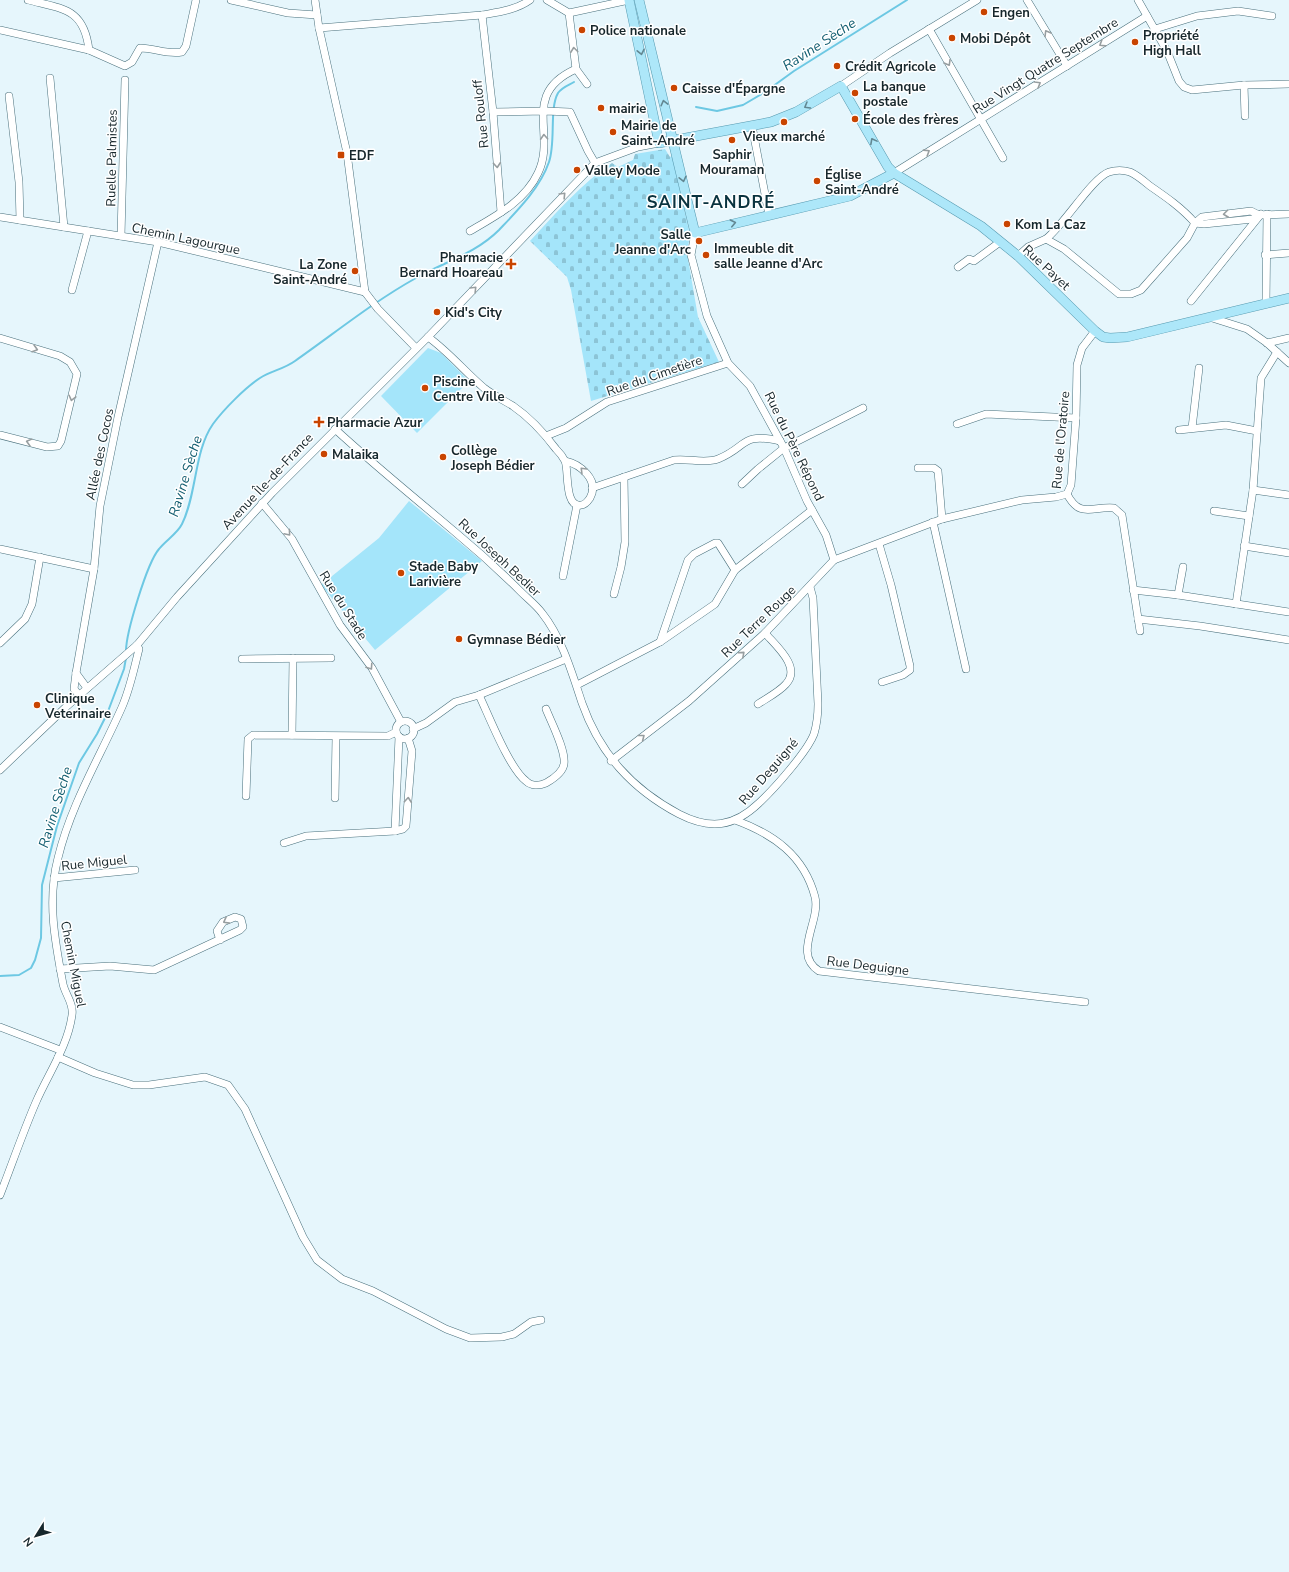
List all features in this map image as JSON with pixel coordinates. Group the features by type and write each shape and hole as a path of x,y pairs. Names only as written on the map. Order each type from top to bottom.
{"main road":[{"path":"629,0 659,144"},
{"name":"Rue du Père Répond","path":"639,0 695,232"},
{"name":"Avenue Île-de-France","path":"659,144 752,126 796,112 841,86"},
{"name":"Rue Payet","path":"841,86 884,162 894,173 966,216 1018,256 1103,337 1127,337 1289,298"},
{"path":"695,232 850,196 894,173"}],"street":[{"path":"28,0 66,9 76,17 83,25 87,36 89,50"},
{"path":"0,30 89,50 125,66 132,62 140,48 149,48 171,54 182,52 186,46 196,0"},
{"path":"231,0 288,13 317,15"},
{"path":"315,0 319,28 347,153 365,292 378,309 416,348"},
{"path":"319,28 501,12 523,5 530,0"},
{"path":"547,0 569,13 629,0"},
{"path":"841,86 977,0"},
{"path":"1027,0 1067,66"},
{"path":"1138,0 1168,50 1179,81 1184,87 1192,90 1244,85 1289,84"},
{"path":"1155,29 1197,16 1238,11 1272,16"},
{"path":"569,13 576,69 587,84"},
{"name":"Rue Rouloff","path":"482,14 493,112 501,212"},
{"name":"Rue Vingt Quatre Septembre","path":"894,173 1147,16"},
{"path":"929,29 1003,158"},
{"path":"470,231 501,212 520,197 539,172 544,148 543,111 550,90 559,78 576,69"},
{"path":"50,78 64,228"},
{"name":"Ruelle Palmistes","path":"121,236 125,80"},
{"path":"1244,85 1245,116"},
{"path":"9,96 19,182 20,220"},
{"path":"493,112 570,112 595,163"},
{"path":"752,126 769,215"},
{"name":"Avenue Île-de-France","path":"0,770 79,695 137,645 177,597 262,503 416,348 428,338 595,163 638,146 659,144"},
{"path":"1018,256 1028,247 1046,239 1061,224 1096,181 1108,172 1122,171 1136,175 1171,201 1194,223 1204,224 1253,219 1262,214"},
{"path":"1046,239 1064,249 1109,288 1119,294 1131,294 1141,290 1187,238 1194,223 1202,217 1251,211 1262,214 1289,214"},
{"path":"1191,301 1262,214"},
{"path":"1262,214 1266,255 1266,304"},
{"name":"Chemin Lagourgue","path":"0,217 158,242 365,292"},
{"path":"1237,221 1242,226 1245,234"},
{"path":"72,290 88,231"},
{"name":"Rue du Père Répond","path":"695,232 691,255 696,279 707,316 728,362 750,386 784,448 812,510 826,534 834,560"},
{"name":"Allée des Cocos","path":"79,695 74,689 94,569 100,506 118,417 158,242"},
{"path":"958,267 969,259 974,261 1000,242"},
{"path":"1266,255 1289,253"},
{"path":"1210,317 1247,329 1267,343 1289,363"},
{"name":"Rue de l'Oratoire","path":"1095,331 1079,354 1077,365 1076,418 1071,485 1067,494 1072,503 1082,510 1114,508 1122,515 1140,631"},
{"path":"0,338 60,356 70,362 77,374 61,441 58,446 47,447 0,435"},
{"path":"428,338 484,388 522,413 546,436 565,461 570,498 577,505 582,506 587,502 592,494 590,479 581,467 565,461"},
{"path":"1267,343 1289,338"},
{"path":"1236,604 1253,490 1261,378 1277,352"},
{"name":"Rue du Cimetière","path":"546,436 566,428 607,402 728,362"},
{"path":"1192,428 1199,368"},
{"path":"742,484 784,448 863,408"},
{"path":"957,424 986,414 1076,418"},
{"path":"1179,430 1226,426 1257,432"},
{"name":"Rue Joseph Bedier","path":"335,429 492,563 541,612 553,630 566,659 577,685 582,704 596,737 611,761"},
{"path":"592,488 682,459 705,461 718,459 748,440 754,438 780,441"},
{"path":"918,468 934,468 938,472 942,519"},
{"path":"614,594 621,567 625,542 624,477"},
{"path":"1253,490 1289,495"},
{"name":"Rue Terre Rouge","path":"611,761 689,701 765,633 834,560 879,544 914,528 942,519 1022,500 1056,497 1067,494"},
{"name":"Rue du Stade","path":"262,503 292,538 340,625 372,668 401,722"},
{"path":"563,576 577,505"},
{"path":"577,685 660,642 715,604 735,570 812,510"},
{"path":"1214,511 1249,516"},
{"path":"932,522 966,669"},
{"path":"660,642 691,557 715,543 718,543 735,570"},
{"path":"879,544 891,585 910,666 910,670 903,675 882,682"},
{"path":"1244,546 1289,553"},
{"path":"0,549 94,569"},
{"path":"0,643 25,619 32,604 40,557"},
{"path":"1178,595 1183,567"},
{"name":"Rue Deguigné","path":"611,761 634,784 663,805 692,820 717,825 745,816 760,802 798,758 813,735 817,722 818,704 813,598 810,587"},
{"path":"1133,590 1178,595 1289,612"},
{"path":"1138,619 1186,624 1289,640"},
{"path":"758,704 786,684 790,677 791,670 788,660 765,633"},
{"name":"Chemin Miguel","path":"0,1195 36,1101 59,1053 72,1014 55,943 51,899 54,878 58,858 77,800 122,707 132,678 139,649 137,645"},
{"path":"292,735 293,658"},
{"path":"242,659 331,658"},
{"path":"408,738 414,729 426,723 455,702 479,695 566,659"},
{"path":"76,673 87,688"},
{"path":"479,695 516,769 527,782 537,786 545,784 560,772 564,765 564,756 546,708"},
{"path":"395,831 397,726 401,722 409,722 414,729"},
{"path":"246,796 250,736 256,734 336,737 388,736 398,734 408,738"},
{"path":"335,798 336,737"},
{"path":"284,843 306,836 395,831 404,828 406,826 412,751 408,738"},
{"name":"Rue Deguigne","path":"735,820 756,828 779,841 797,860 815,898 816,915 808,940 807,950 808,960 812,967 819,971 1085,1002"},
{"name":"Rue Miguel","path":"54,878 135,870"},
{"path":"60,969 110,966 154,970 220,940"},
{"path":"0,1027 59,1053 95,1074 133,1085 149,1085 205,1077 228,1085 245,1109 303,1237 317,1260 342,1280 373,1290 446,1329 470,1338 502,1337 514,1334 531,1322 541,1320"}],"green space":[{"path":"665,149 670,157 672,156 690,235 687,253 698,317 719,362 591,401 571,290 567,277 530,241 579,190 612,163 618,167 633,160 635,154"},
{"name":"Piscine Centre Ville","path":"428,348 441,353 469,381 417,433 381,396"},
{"name":"Stade Baby Larivière","path":"409,501 482,561 375,650 321,585 379,538"}],"waterway":[{"name":"Ravine Sèche","path":"696,107 717,111 743,105 907,0"},
{"name":"Ravine Sèche","path":"126,651 129,629 143,583 159,549 182,524 187,512 202,447 213,424 229,405 254,382 291,364 354,318 400,287 427,272 470,252 499,230 528,198 545,172 551,154 555,100 560,91 574,82"},
{"name":"Ravine Sèche","path":"0,976 19,975 31,968 35,960 41,938 42,885 57,826 79,763 97,734 107,714 124,669 126,658"}],"place":[{"name":"Engen","path":"984,12"},
{"name":"Police nationale","path":"582,30"},
{"name":"Mobi Dépôt","path":"952,38"},
{"name":"Propriété High Hall","path":"1135,42"},
{"name":"Crédit Agricole","path":"837,66"},
{"name":"Caisse d'Épargne","path":"674,88"},
{"name":"La banque postale","path":"855,93"},
{"name":"mairie","path":"601,108"},
{"name":"École des frères","path":"855,119"},
{"name":"Vieux marché","path":"784,122"},
{"name":"Mairie de Saint-André","path":"613,132"},
{"name":"Saphir Mouraman","path":"732,140"},
{"name":"EDF","path":"341,155"},
{"name":"Valley Mode","path":"577,170"},
{"name":"Église Saint-André","path":"817,181"},
{"name":"Kom La Caz","path":"1007,224"},
{"name":"Salle Jeanne d'Arc","path":"699,241"},
{"name":"Immeuble dit salle Jeanne d'Arc","path":"706,255"},
{"name":"Pharmacie Bernard Hoareau","path":"511,264"},
{"name":"La Zone Saint-André","path":"355,271"},
{"name":"Kid's City","path":"437,312"},
{"name":"Piscine Centre Ville","path":"425,388"},
{"name":"Pharmacie Azur","path":"319,422"},
{"name":"Malaika","path":"324,454"},
{"name":"Collège Joseph Bédier","path":"443,457"},
{"name":"Stade Baby Larivière","path":"401,573"},
{"name":"Gymnase Bédier","path":"459,639"},
{"name":"Clinique Veterinaire","path":"37,705"}],"district":[{"name":"SAINT-ANDRÉ","path":"711,202"}]}
